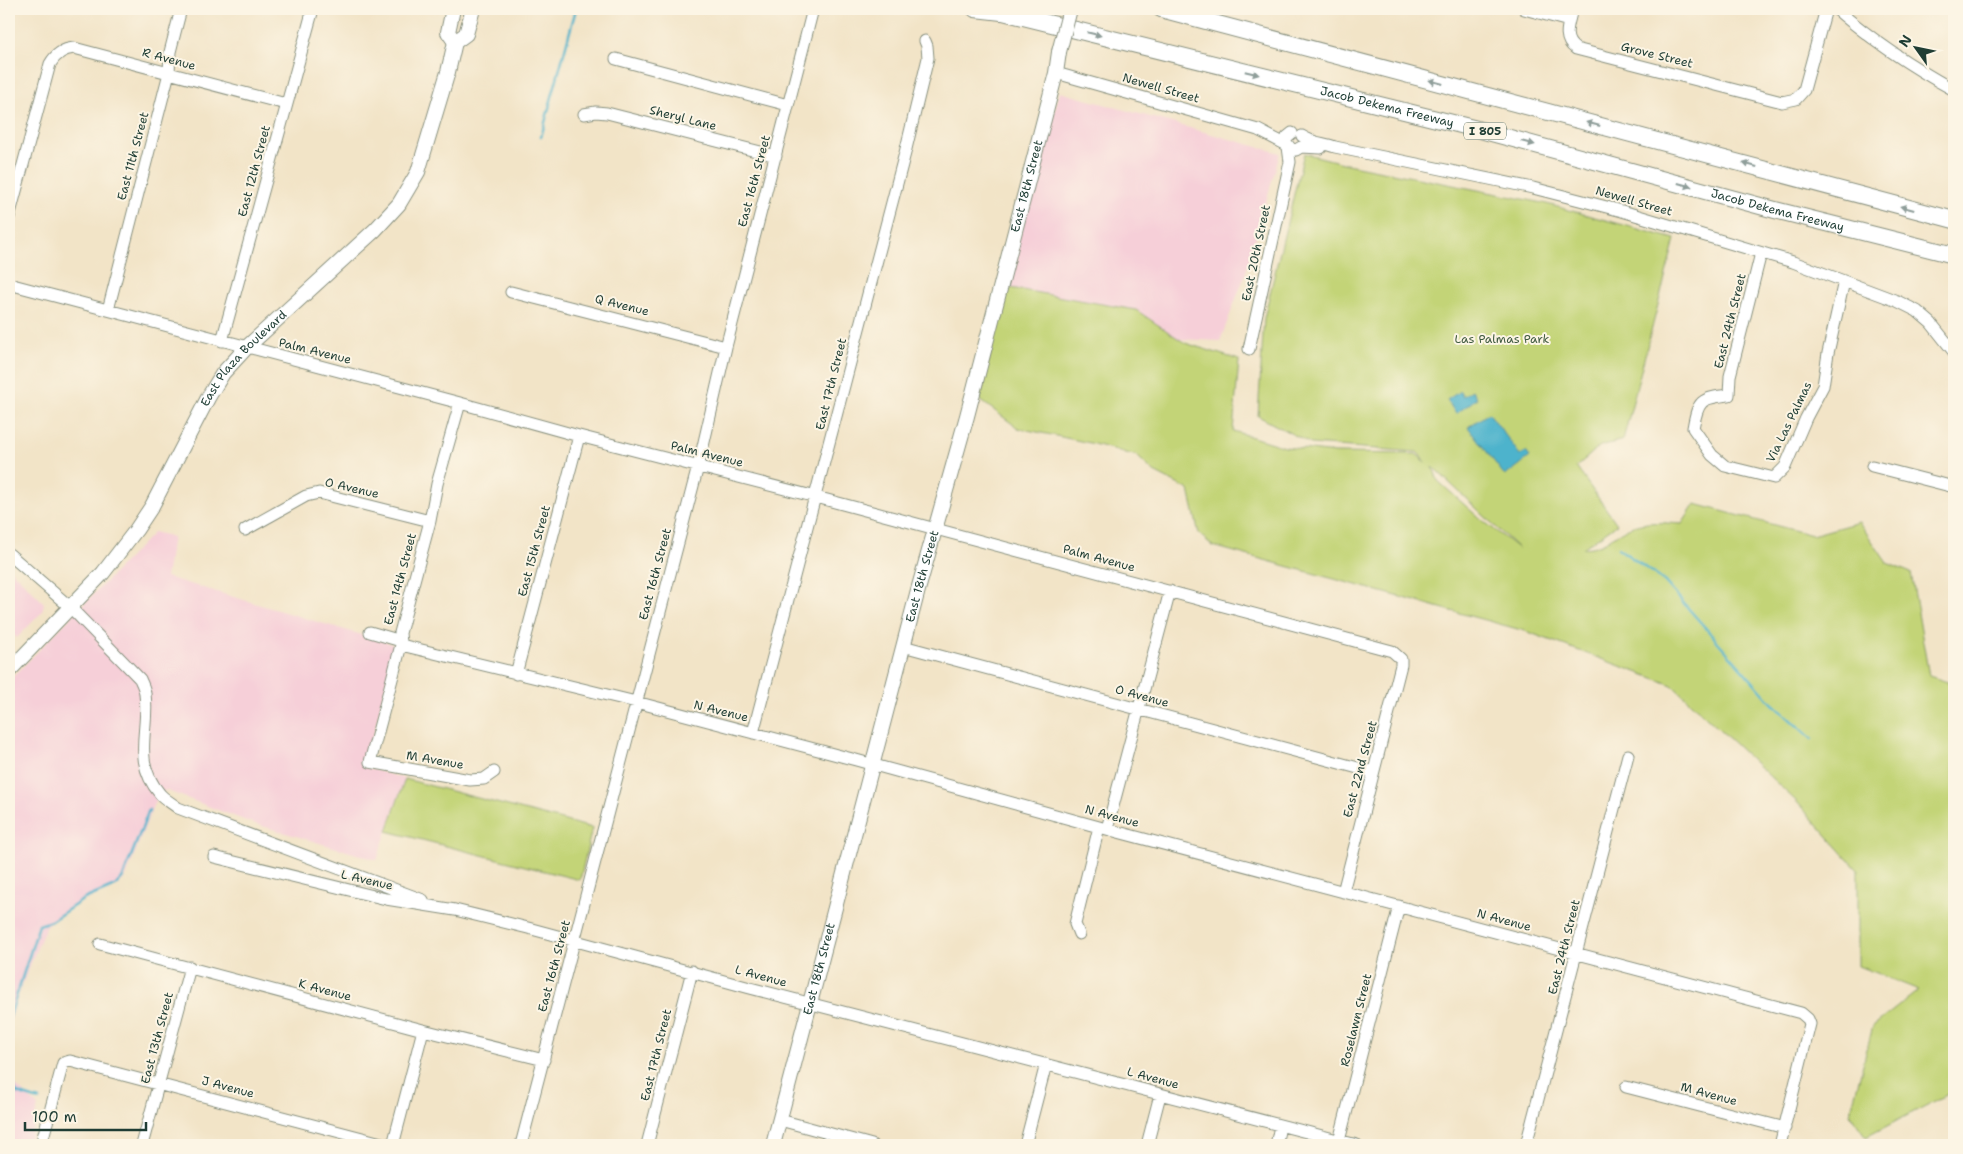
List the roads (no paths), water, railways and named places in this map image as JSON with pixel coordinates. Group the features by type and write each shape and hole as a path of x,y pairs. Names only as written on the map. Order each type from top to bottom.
{"highway":[{"path":"975,9 1013,14"},
{"name":"Jacob Dekema Freeway","path":"992,9 1473,128 1774,210 1954,255"},
{"path":"1161,9 1954,220"}],"main road":[{"name":"East Plaza Boulevard","path":"453,9 448,32 455,42"},
{"name":"East Plaza Boulevard","path":"9,671 103,573 136,530 164,482 209,396 223,374 247,348 371,234 399,204 418,172 455,42 466,34 473,9"},
{"name":"East 18th Street","path":"773,1145 903,646 967,416 1056,73 1059,52 1070,9"}],"street":[{"name":"East 11th Street","path":"108,310 169,73 170,52 181,9"},
{"name":"East 12th Street","path":"222,341 312,9"},
{"name":"East 16th Street","path":"521,1145 698,466 726,347 813,9"},
{"path":"1524,9 1569,21 1572,9"},
{"name":"Grove Street","path":"1569,21 1566,36 1570,45 1576,48 1782,102 1796,99 1804,90 1826,9"},
{"path":"1836,9 1869,36 1910,65 1954,90"},
{"name":"East 17th Street","path":"753,733 912,127 928,58 925,41"},
{"name":"R Avenue","path":"9,217 50,64 53,58 66,49 74,48 286,104"},
{"path":"616,59 788,105"},
{"name":"Newell Street","path":"1056,73 1258,130 1295,143 1323,143 1533,188 1622,211 1761,253 1897,301 1931,322 1954,352"},
{"name":"Sheryl Lane","path":"584,114 607,113 776,156"},
{"name":"East 20th Street","path":"1249,349 1295,143"},
{"name":"East 24th Street","path":"1729,395 1730,376 1761,253"},
{"name":"Via Las Palmas","path":"1729,395 1708,397 1703,401 1696,412 1693,428 1712,455 1725,466 1774,478 1785,467 1802,426 1823,386 1828,353 1844,281"},
{"name":"Palm Avenue","path":"9,284 579,436 935,528 1392,651 1397,654"},
{"name":"Q Avenue","path":"511,292 726,347"},
{"name":"East 14th Street","path":"370,762 401,643 400,633 430,521 437,484 460,403"},
{"name":"East 15th Street","path":"516,674 579,436"},
{"path":"1872,466 1954,487"},
{"name":"O Avenue","path":"245,530 306,496 319,493 430,521"},
{"path":"9,554 70,607 140,679 146,693 143,746 145,766 149,778 160,794 178,808 381,883 413,897 456,910"},
{"path":"1079,934 1074,924 1138,709 1170,591"},
{"name":"N Avenue","path":"370,632 401,643 516,674 636,702 873,764 1103,828 1800,1013 1808,1019 1810,1024 1785,1128"},
{"name":"O Avenue","path":"903,646 1373,772"},
{"name":"East 22nd Street","path":"1343,892 1402,666 1401,659 1397,654"},
{"name":"East 24th Street","path":"1526,1145 1628,755"},
{"name":"M Avenue","path":"370,762 470,780 484,779 494,772"},
{"name":"L Avenue","path":"214,857 386,900 456,910 1357,1145"},
{"name":"Roselawn Street","path":"1339,1141 1399,906"},
{"name":"K Avenue","path":"100,944 423,1030 544,1060"},
{"name":"East 13th Street","path":"142,1145 190,967"},
{"name":"East 17th Street","path":"647,1145 692,971"},
{"path":"393,1145 423,1030"},
{"name":"J Avenue","path":"41,1145 63,1063 70,1061 389,1145"},
{"path":"1025,1145 1046,1064"},
{"name":"M Avenue","path":"1626,1087 1785,1128"},
{"path":"1147,1145 1160,1095"},
{"path":"780,1120 872,1145"},
{"path":"1276,1145 1280,1126"},
{"path":"1780,1145 1785,1128"}],"water":[{"path":"1472,390 1477,398 1456,414 1447,400 1460,391 1463,396"},
{"path":"1489,413 1520,455 1526,452 1530,457 1505,476 1468,427"}],"waterway":[{"path":"541,137 576,9"},
{"path":"1618,548 1664,581 1772,703 1812,739"},
{"path":"9,1019 39,925 51,921 84,899 115,886 123,877 149,810"},
{"path":"9,1077 17,1093 39,1100"}],"park label":[{"name":"Las Palmas Park","path":"1502,339"}]}
